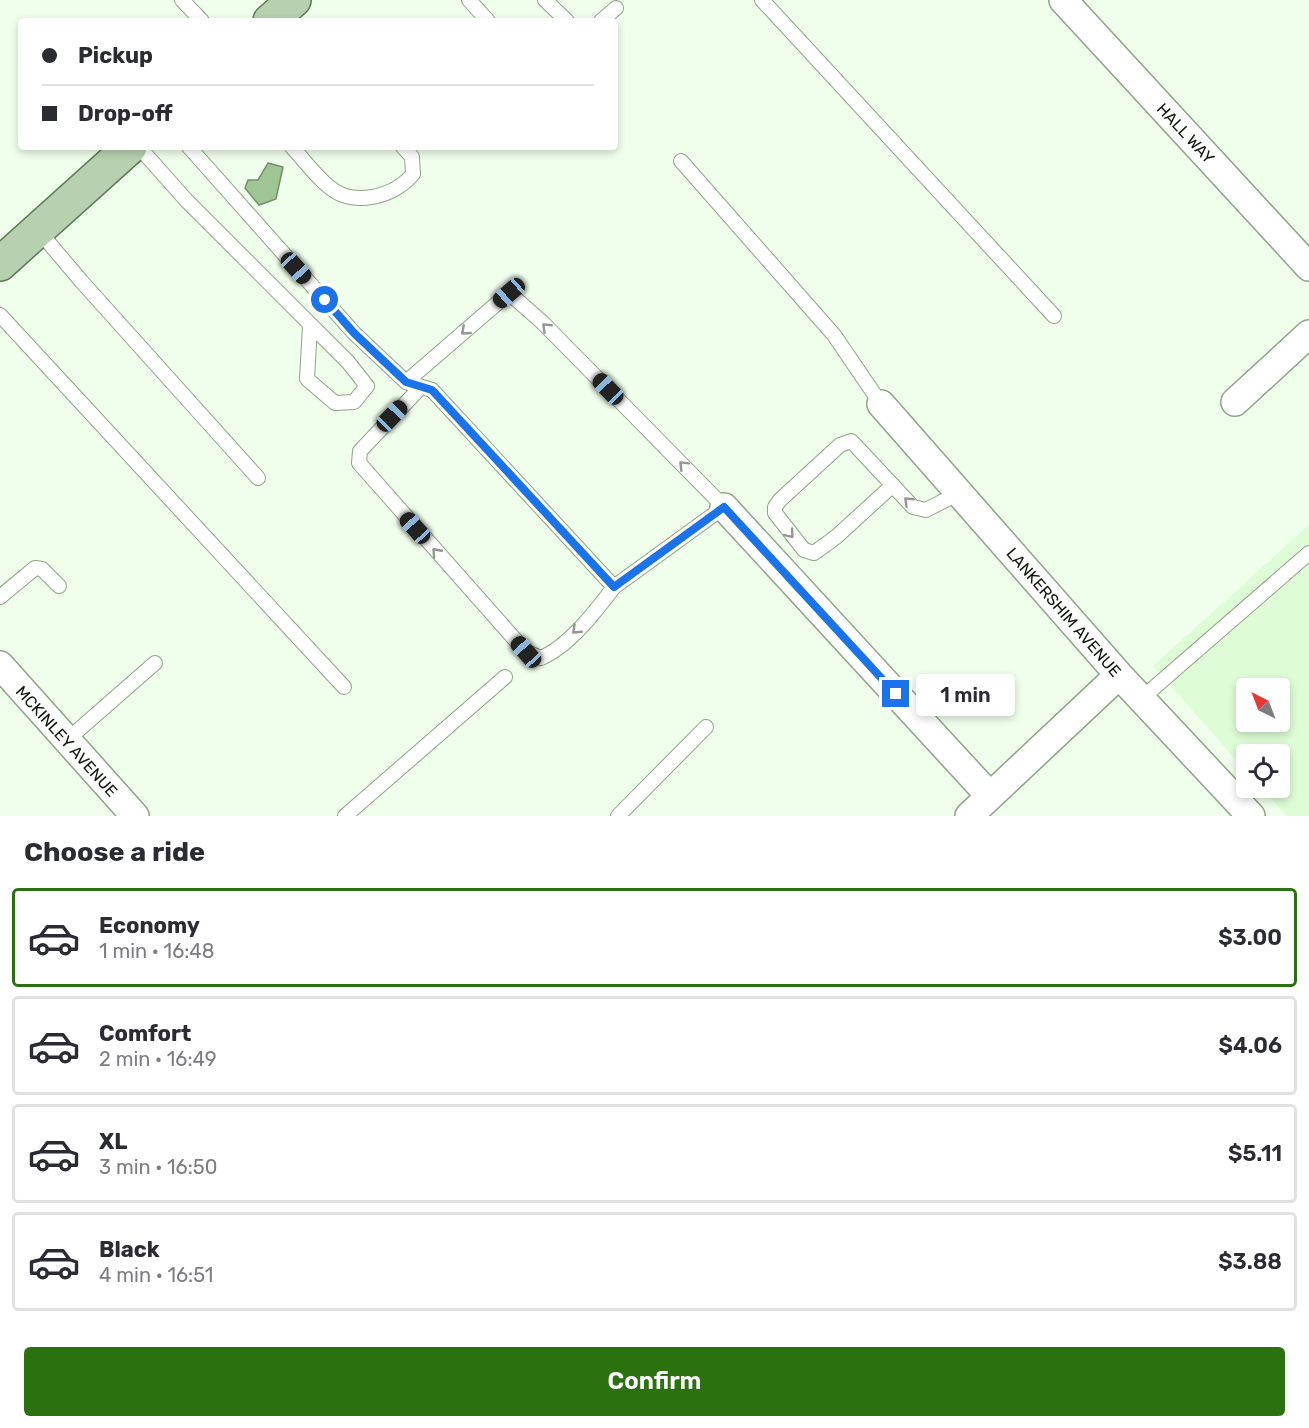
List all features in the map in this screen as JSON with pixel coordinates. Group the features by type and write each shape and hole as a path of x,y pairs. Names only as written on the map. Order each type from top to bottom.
{"main road":[{"path":"0,264 127,150"}],"street":[{"name":"HALL WAY","path":"1063,0 1309,267"},
{"path":"1234,402 1309,334"},
{"name":"LANKERSHIM AVENUE","path":"882,404 1119,675 1251,816"},
{"path":"724,507 990,796"},
{"name":"MCKINLEY AVENUE","path":"0,665 135,816"},
{"path":"969,816 1119,675"}],"lane":[{"path":"182,0 199,18"},
{"path":"469,0 485,18"},
{"path":"545,0 564,18"},
{"path":"762,0 1054,316"},
{"path":"604,18 616,8"},
{"path":"142,150 186,200 348,362 367,387 354,402 335,403 306,380 310,326"},
{"path":"192,150 354,333 406,382 432,390 614,587"},
{"path":"295,150 329,188 346,195 364,197 381,196 404,185 413,174 412,157 406,150"},
{"path":"681,161 834,335 882,404"},
{"path":"38,230 258,478"},
{"path":"406,382 509,293 542,322 724,507 614,587 595,612 551,653 540,658 526,652 358,463 360,451 421,387"},
{"path":"0,315 344,687"},
{"path":"893,485 836,537 814,553 804,550 776,513 780,500 840,445 851,441 893,485 913,507 926,510 959,493"},
{"path":"1142,699 1309,553"},
{"path":"0,597 35,568 42,569 59,586"},
{"path":"67,740 155,663"},
{"path":"345,816 505,676"},
{"path":"618,816 706,727"}],"shaded area":[{"path":"268,163 283,167 276,199 259,205 245,188 248,180 258,180"},
{"path":"1309,525 1309,816 1287,816 1270,798 1290,798 1290,744 1236,744 1236,760 1153,666"}],"route":[{"path":"325,300 354,333 406,382 432,390 614,587 724,507 896,694"}]}
